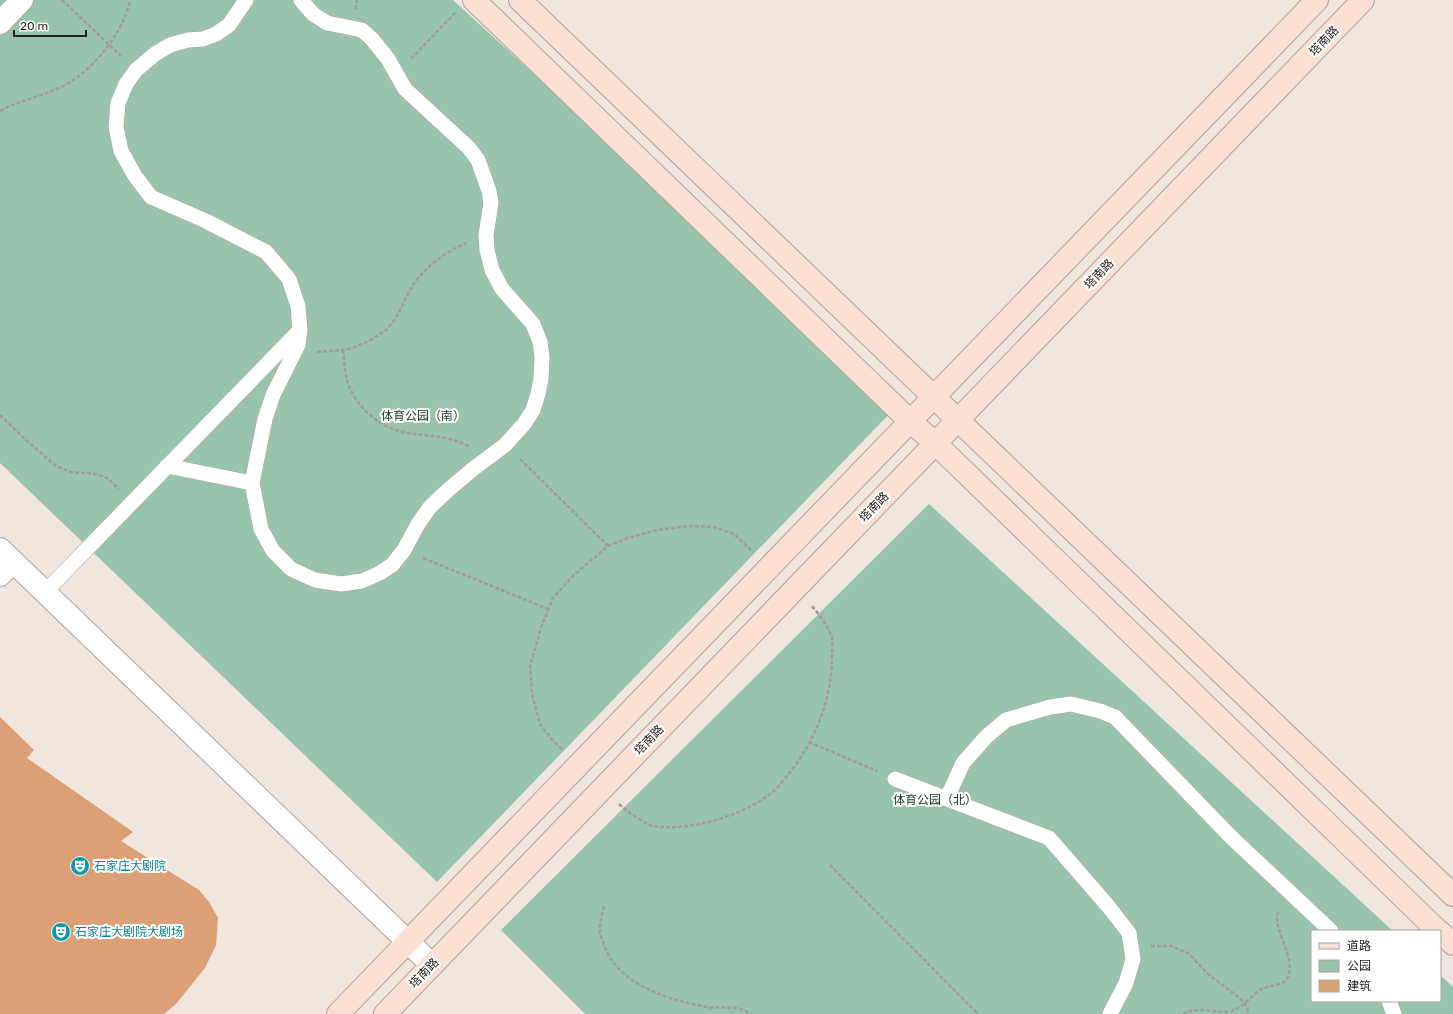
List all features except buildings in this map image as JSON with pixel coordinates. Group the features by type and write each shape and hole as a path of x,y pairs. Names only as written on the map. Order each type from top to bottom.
{"main road":[{"path":"520,0 1453,895"},
{"path":"338,1014 1317,0"},
{"name":"塔南路","path":"385,1014 1363,0"},
{"path":"466,5 935,444 1437,930"},
{"path":"1441,934 1453,944"}],"street":[{"path":"0,23 22,0"},
{"path":"246,0 229,25 216,34 203,39 188,40 170,45 154,54 136,70 126,84 118,102 116,127 122,151 135,176 151,197 212,224 266,252 289,279 298,306 300,330 298,345 272,395 265,419 252,484 261,529 273,551 291,569 315,580 341,584 362,581 380,573 392,565 404,550 418,524 430,508 448,490 484,460 505,445 524,424 533,410 541,379 540,342 533,324 502,289 492,270 487,250 486,235 490,203 489,191 478,160 469,148 405,89 388,59 372,39 362,30 327,23 313,14 301,0"},
{"path":"45,592 300,330"},
{"path":"166,466 252,484"},
{"path":"4,562 45,592 432,965"},
{"path":"947,798 963,763 986,737 1006,720 1050,706 1071,704 1100,711 1115,717 1231,837 1330,930"},
{"path":"896,779 1049,838 1108,906 1128,933 1133,960 1126,983 1110,1014"},
{"path":"1389,1002 1394,1014"}],"path":[{"path":"62,0 136,70"},
{"path":"0,111 24,100 61,87 80,74 102,54 109,45 121,24 131,0"},
{"path":"411,59 466,5"},
{"path":"298,345 317,352 343,350 361,344 384,331 399,313 410,290 429,267 452,249 486,235"},
{"path":"343,350 345,372 348,384 358,403 372,417 388,427 407,433 429,435 461,442 470,446 484,460"},
{"path":"0,415 56,466 71,472 96,474 107,478 132,502"},
{"path":"505,445 608,546"},
{"path":"578,765 553,741 540,724 532,694 530,666 541,628 553,598 574,575 608,546 628,538 657,530 689,526 714,528 734,534 769,568"},
{"path":"404,550 548,609"},
{"path":"603,789 624,809 651,826 678,826 714,821 751,807 776,789 796,764 809,742 824,711 830,684 832,638 819,613 795,589"},
{"path":"809,742 896,779"},
{"path":"830,865 978,1014"},
{"path":"1183,1014 1196,1010 1210,1012 1231,1011 1245,1003 1263,988 1279,986 1287,979 1291,967 1286,947 1278,928 1276,914 1282,904 1292,894"},
{"path":"604,906 600,920 600,934 607,952 620,970 649,989 676,1000 710,1007 739,1008 751,1014"},
{"path":"1131,947 1171,946 1188,953 1210,976 1236,994 1245,1003 1250,1014"}],"green space":[{"name":"体育公园（南）","path":"0,0 453,0 896,407 437,882 0,463"},
{"name":"体育公园（北）","path":"929,504 1392,930 1311,930 1311,1002 1441,1002 1441,976 1453,987 1453,1014 585,1014 501,930"}],"place":[{"name":"石家庄大剧院","path":"80,866"},
{"name":"石家庄大剧院大剧场","path":"61,932"}]}
